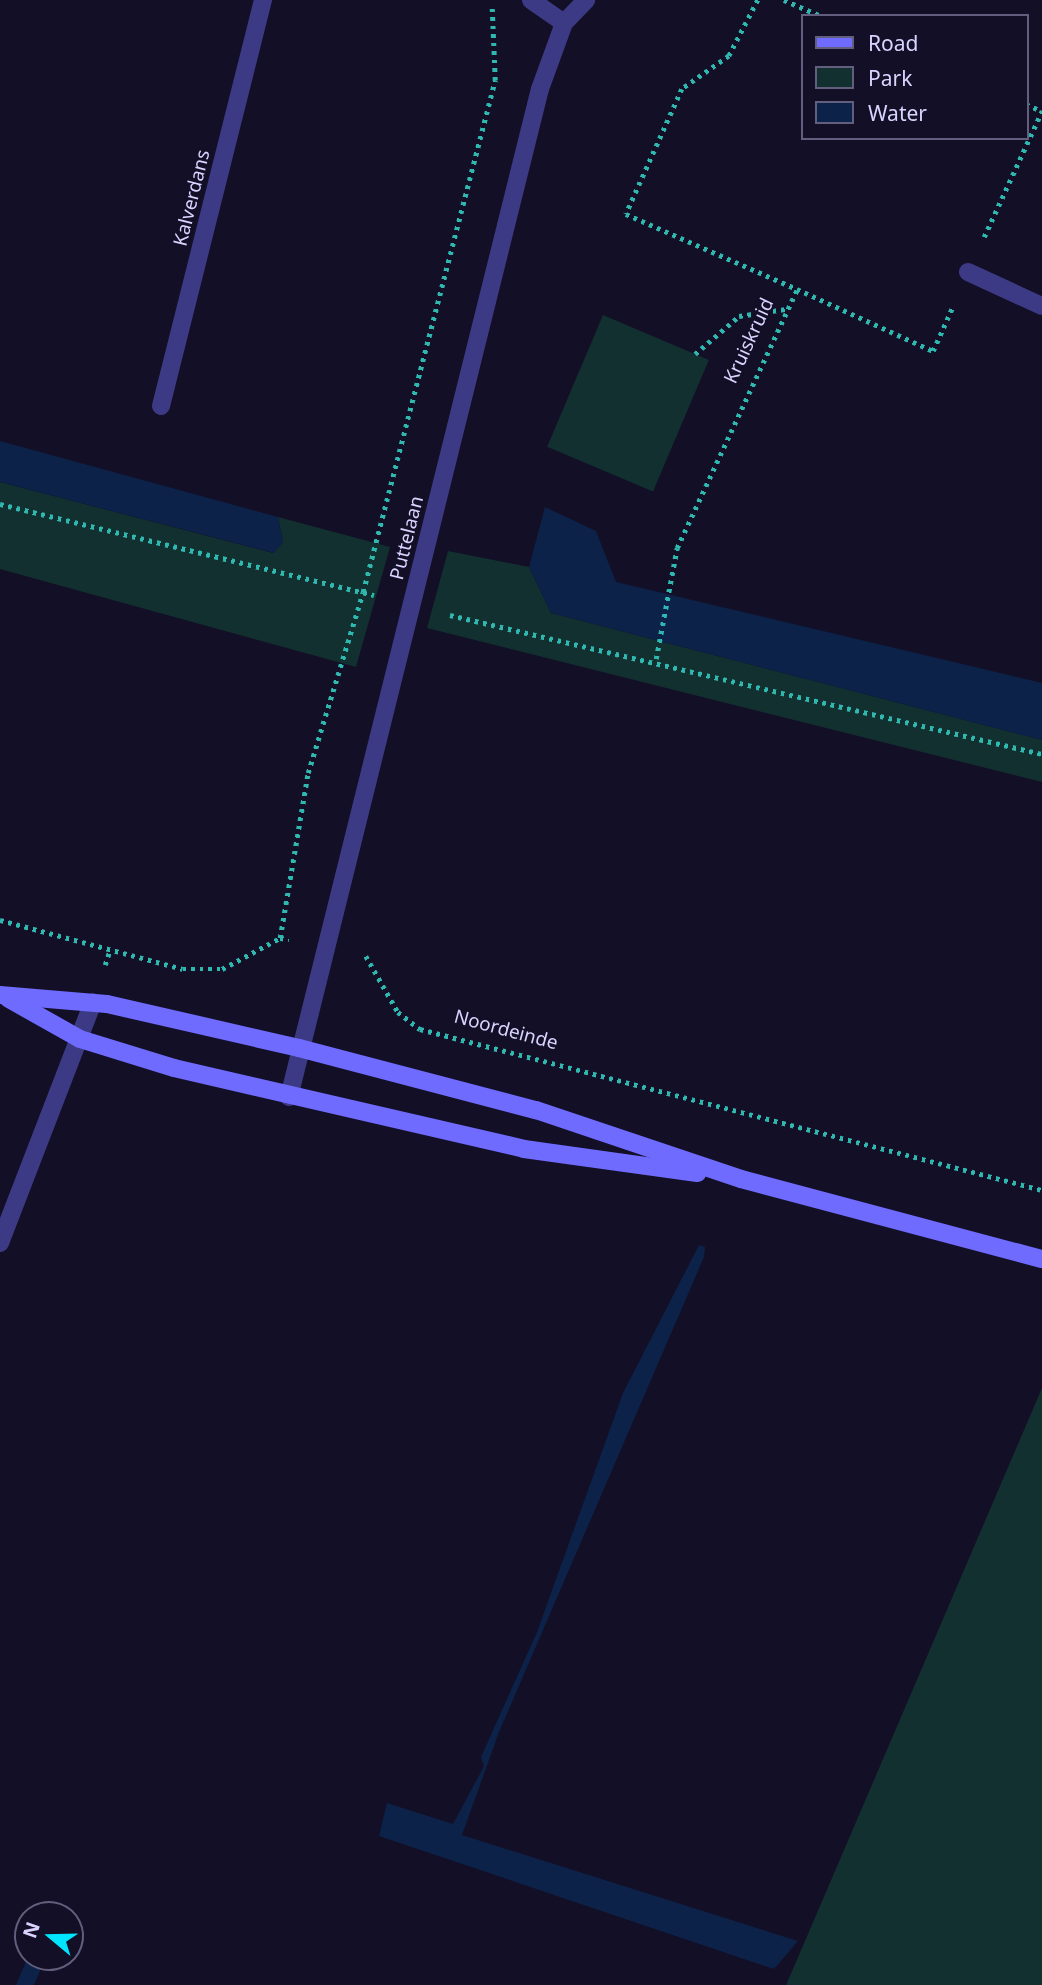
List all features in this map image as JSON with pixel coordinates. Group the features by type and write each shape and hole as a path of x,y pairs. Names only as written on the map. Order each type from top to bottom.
{"main road":[{"path":"3,996 80,1039 289,1097 524,1149 741,1179"},
{"path":"3,996 93,1002 299,1048 536,1110 741,1179 1042,1259"}],"street":[{"name":"Kalverdans","path":"161,406 263,0"},
{"path":"531,0 564,23"},
{"name":"Puttelaan","path":"289,1097 299,1048 540,89 564,23 586,0"},
{"path":"968,272 1042,306"},
{"path":"0,1243 93,1002"}],"path":[{"path":"0,920 183,969 222,969 280,937 308,773 363,592 495,80 487,23 496,0"},
{"path":"758,0 729,56 682,89 626,214 797,289"},
{"path":"784,0 816,14"},
{"name":"Kruiskruid","path":"656,659 673,584 677,548 797,289 933,351 1042,111"},
{"path":"695,354 739,316 787,309"},
{"path":"0,504 411,606 656,659 1042,754"},
{"name":"Noordeinde","path":"280,937 367,956 398,1012 420,1029 1042,1190"}],"green space":[{"path":"603,315 709,360 653,492 547,447"},
{"path":"0,482 273,553 283,542 278,517 390,547 356,667 0,569"},
{"path":"448,551 529,567 551,613 1042,740 1042,782 427,628"},
{"path":"1042,1388 1042,1985 786,1985 805,1941"}],"water":[{"path":"0,441 278,517 283,542 274,553 0,482"},
{"path":"545,507 596,531 616,582 1042,683 1042,740 551,613 529,567"},
{"path":"699,1245 705,1247 704,1257 499,1732 462,1835 798,1941 774,1969 379,1836 387,1803 453,1824 484,1766 481,1757 537,1632 623,1393"},
{"path":"22,1971 40,1971 34,1985 16,1985"}]}
